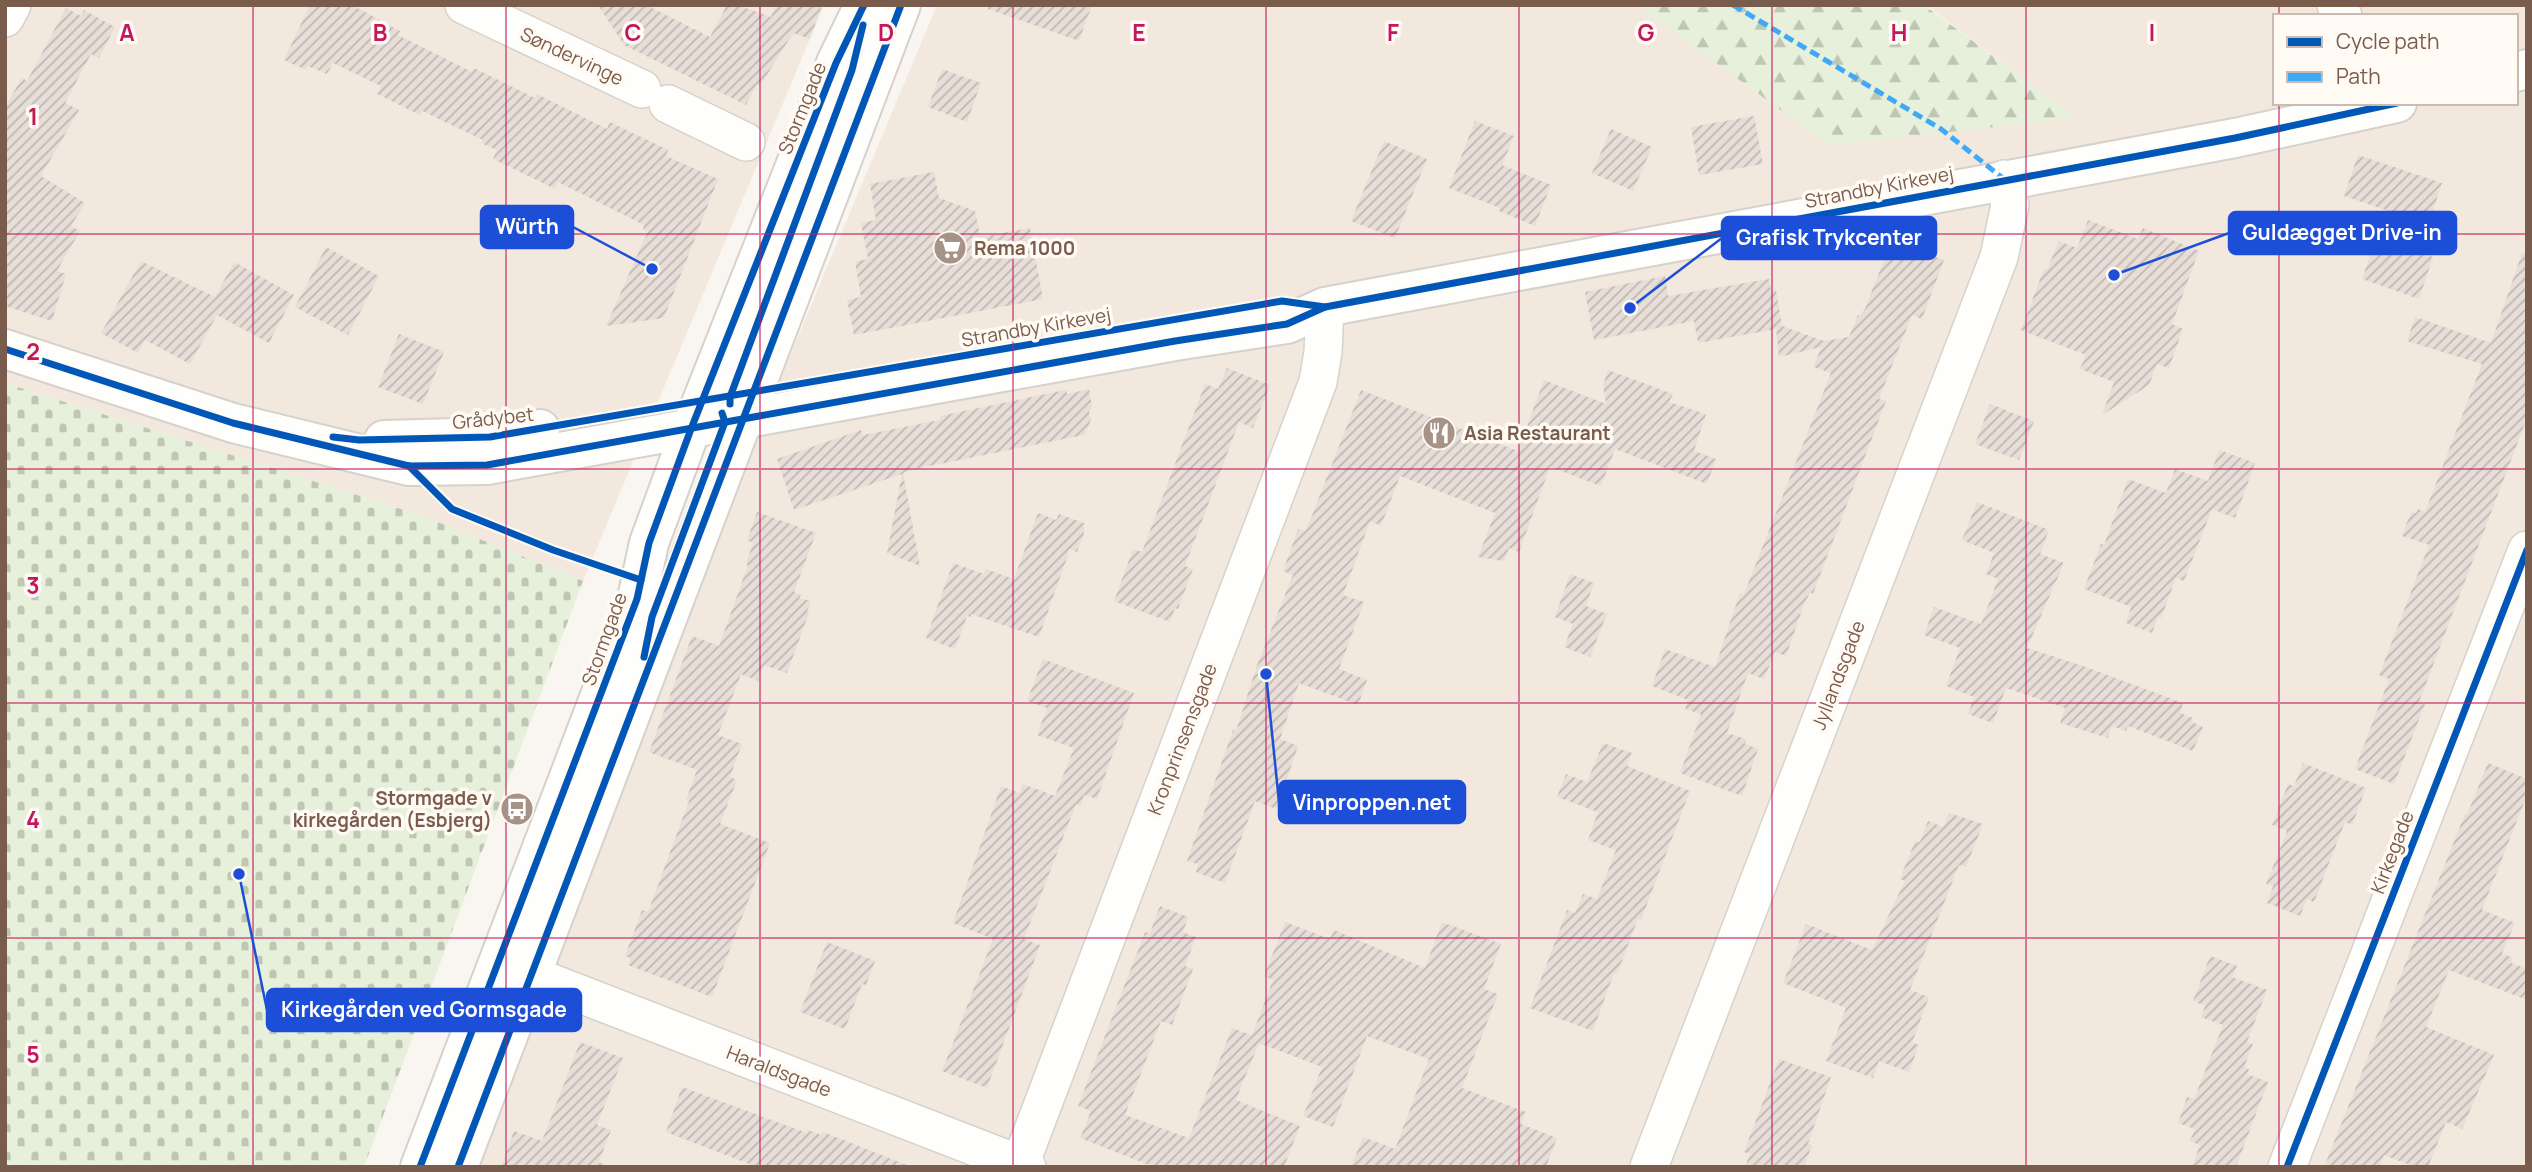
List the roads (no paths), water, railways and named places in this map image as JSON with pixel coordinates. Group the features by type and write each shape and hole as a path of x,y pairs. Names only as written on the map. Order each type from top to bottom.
{"street":[{"path":"5,18 12,5"},
{"name":"Søndervinge","path":"464,5 655,97"},
{"name":"Stormgade","path":"458,1167 634,705 724,410 832,74 866,5"},
{"name":"Stormgade","path":"420,1167 637,599 649,543 724,410 901,5"},
{"name":"Stormgade","path":"655,97 746,142"},
{"name":"Strandby Kirkevej","path":"724,410 1170,319 1282,301 1325,307 2235,138 2386,105"},
{"name":"Jyllandsgade","path":"1649,1167 1999,257 2010,205 2004,179"},
{"name":"Kronprinsensgade","path":"1022,1166 1318,382 1323,352 1325,307"},
{"path":"5,349 233,423 410,466 487,465 724,410"},
{"name":"Kirkegade","path":"2287,1167 2527,550"},
{"name":"Haraldsgade","path":"531,975 1022,1166"}],"place":[{"name":"Rema 1000","path":"950,248"},
{"name":"Würth","path":"652,269"},
{"name":"Guldægget Drive-in","path":"2114,275"},
{"name":"Grafisk Trykcenter","path":"1630,308"},
{"name":"Asia Restaurant","path":"1439,433"},
{"name":"Vinproppen.net","path":"1266,674"},
{"name":"Stormgade v kirkegården (Esbjerg)","path":"517,809"},
{"name":"Kirkegården ved Gormsgade","path":"239,874"}]}
